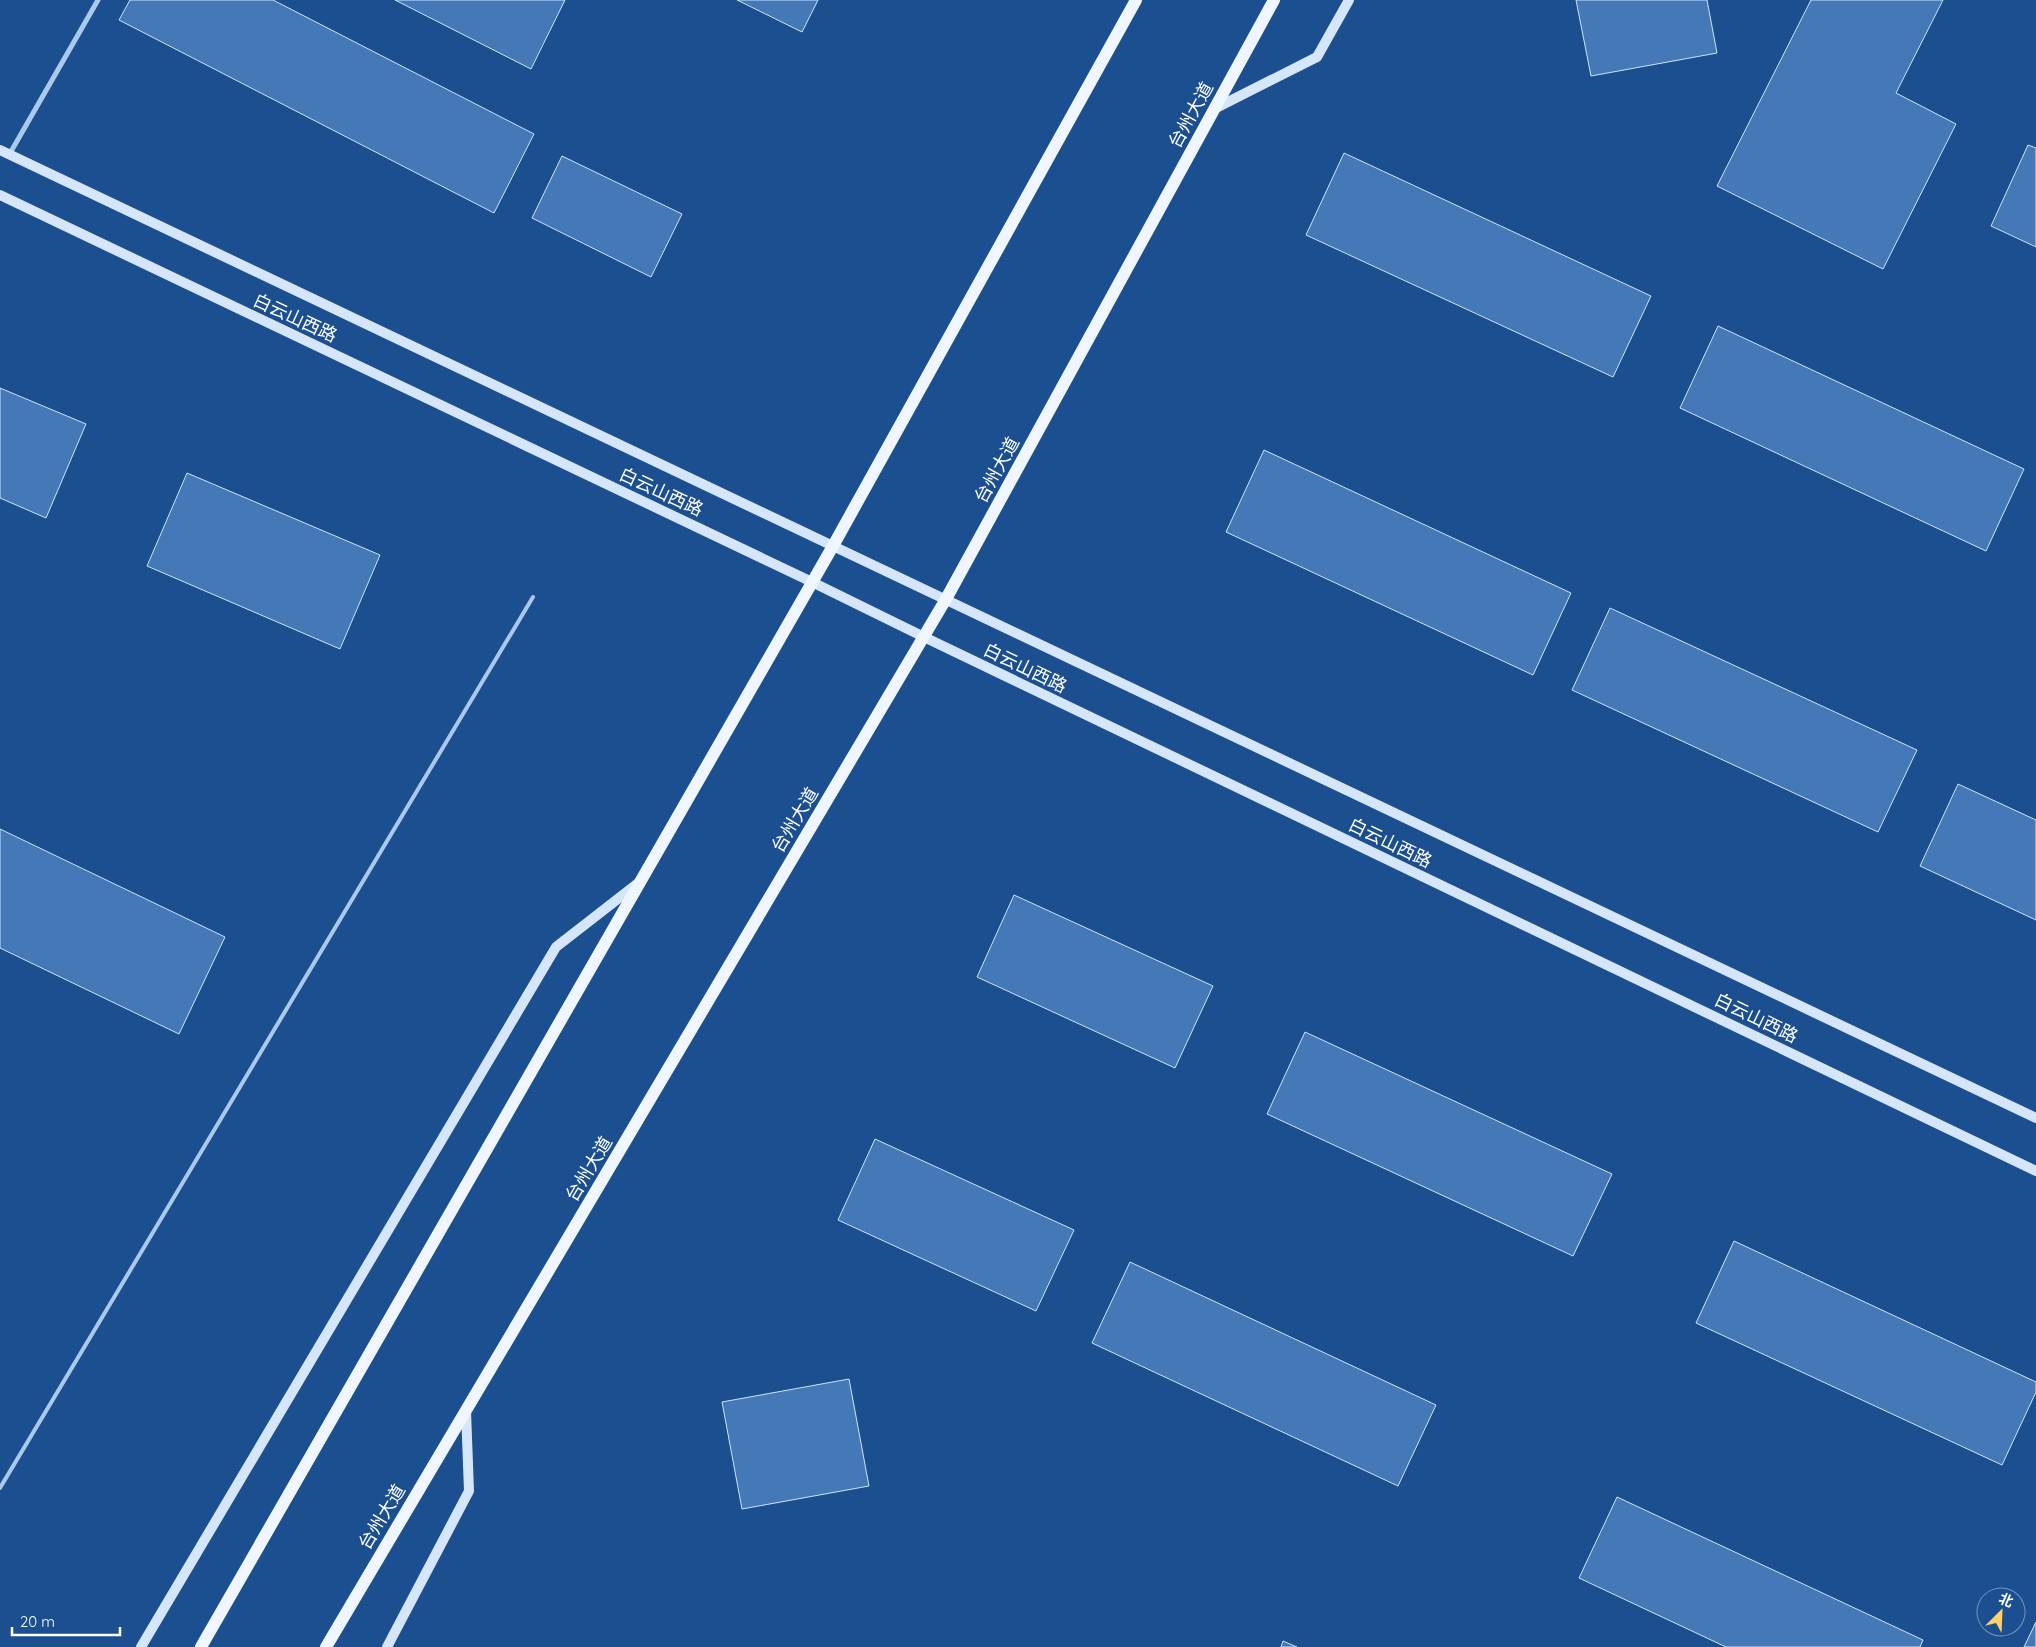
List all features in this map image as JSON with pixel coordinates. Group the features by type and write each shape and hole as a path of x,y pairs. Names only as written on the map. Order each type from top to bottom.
{"main road":[{"path":"202,1647 833,546 1136,0"},
{"name":"台州大道","path":"326,1647 946,599 1274,0"},
{"path":"1214,109 1317,57 1349,0"},
{"name":"白云山西路","path":"5,153 2036,1118"},
{"name":"白云山西路","path":"0,196 812,582 2036,1171"},
{"path":"141,1647 556,947 640,882"},
{"path":"387,1647 469,1491 466,1410"}],"street":[{"path":"5,153 98,0"}],"lane":[{"path":"0,1488 533,597"}],"building":[{"path":"130,0 273,0 534,134 494,213 119,20"},
{"path":"395,0 565,0 531,69"},
{"path":"737,0 818,0 802,32"},
{"path":"1576,0 1707,0 1717,53 1591,76"},
{"path":"1811,0 1943,0 1896,93 1956,124 1883,269 1717,186"},
{"path":"2028,145 2036,148 2036,247 1991,226"},
{"path":"1344,153 1651,296 1613,377 1306,235"},
{"path":"562,156 682,214 651,277 532,218"},
{"path":"1718,326 2024,469 1986,551 1680,408"},
{"path":"0,388 86,424 46,518 0,498"},
{"path":"1264,450 1571,593 1533,675 1226,532"},
{"path":"187,473 380,555 340,649 147,566"},
{"path":"1610,608 1917,750 1878,832 1572,690"},
{"path":"1958,784 2036,820 2036,920 1920,866"},
{"path":"0,829 225,937 179,1034 0,948"},
{"path":"1014,895 1213,986 1175,1068 977,977"},
{"path":"1305,1032 1612,1174 1573,1256 1267,1114"},
{"path":"875,1139 1074,1230 1036,1311 838,1220"},
{"path":"1734,1241 2036,1382 2036,1392 2002,1465 1696,1323"},
{"path":"1130,1262 1436,1405 1398,1486 1092,1343"},
{"path":"849,1379 869,1486 742,1509 722,1402"},
{"path":"1617,1497 1923,1640 1920,1647 1726,1647 1579,1578"},
{"path":"2036,1622 2036,1647 2024,1647"},
{"path":"1283,1641 1297,1647 1281,1647"}]}
